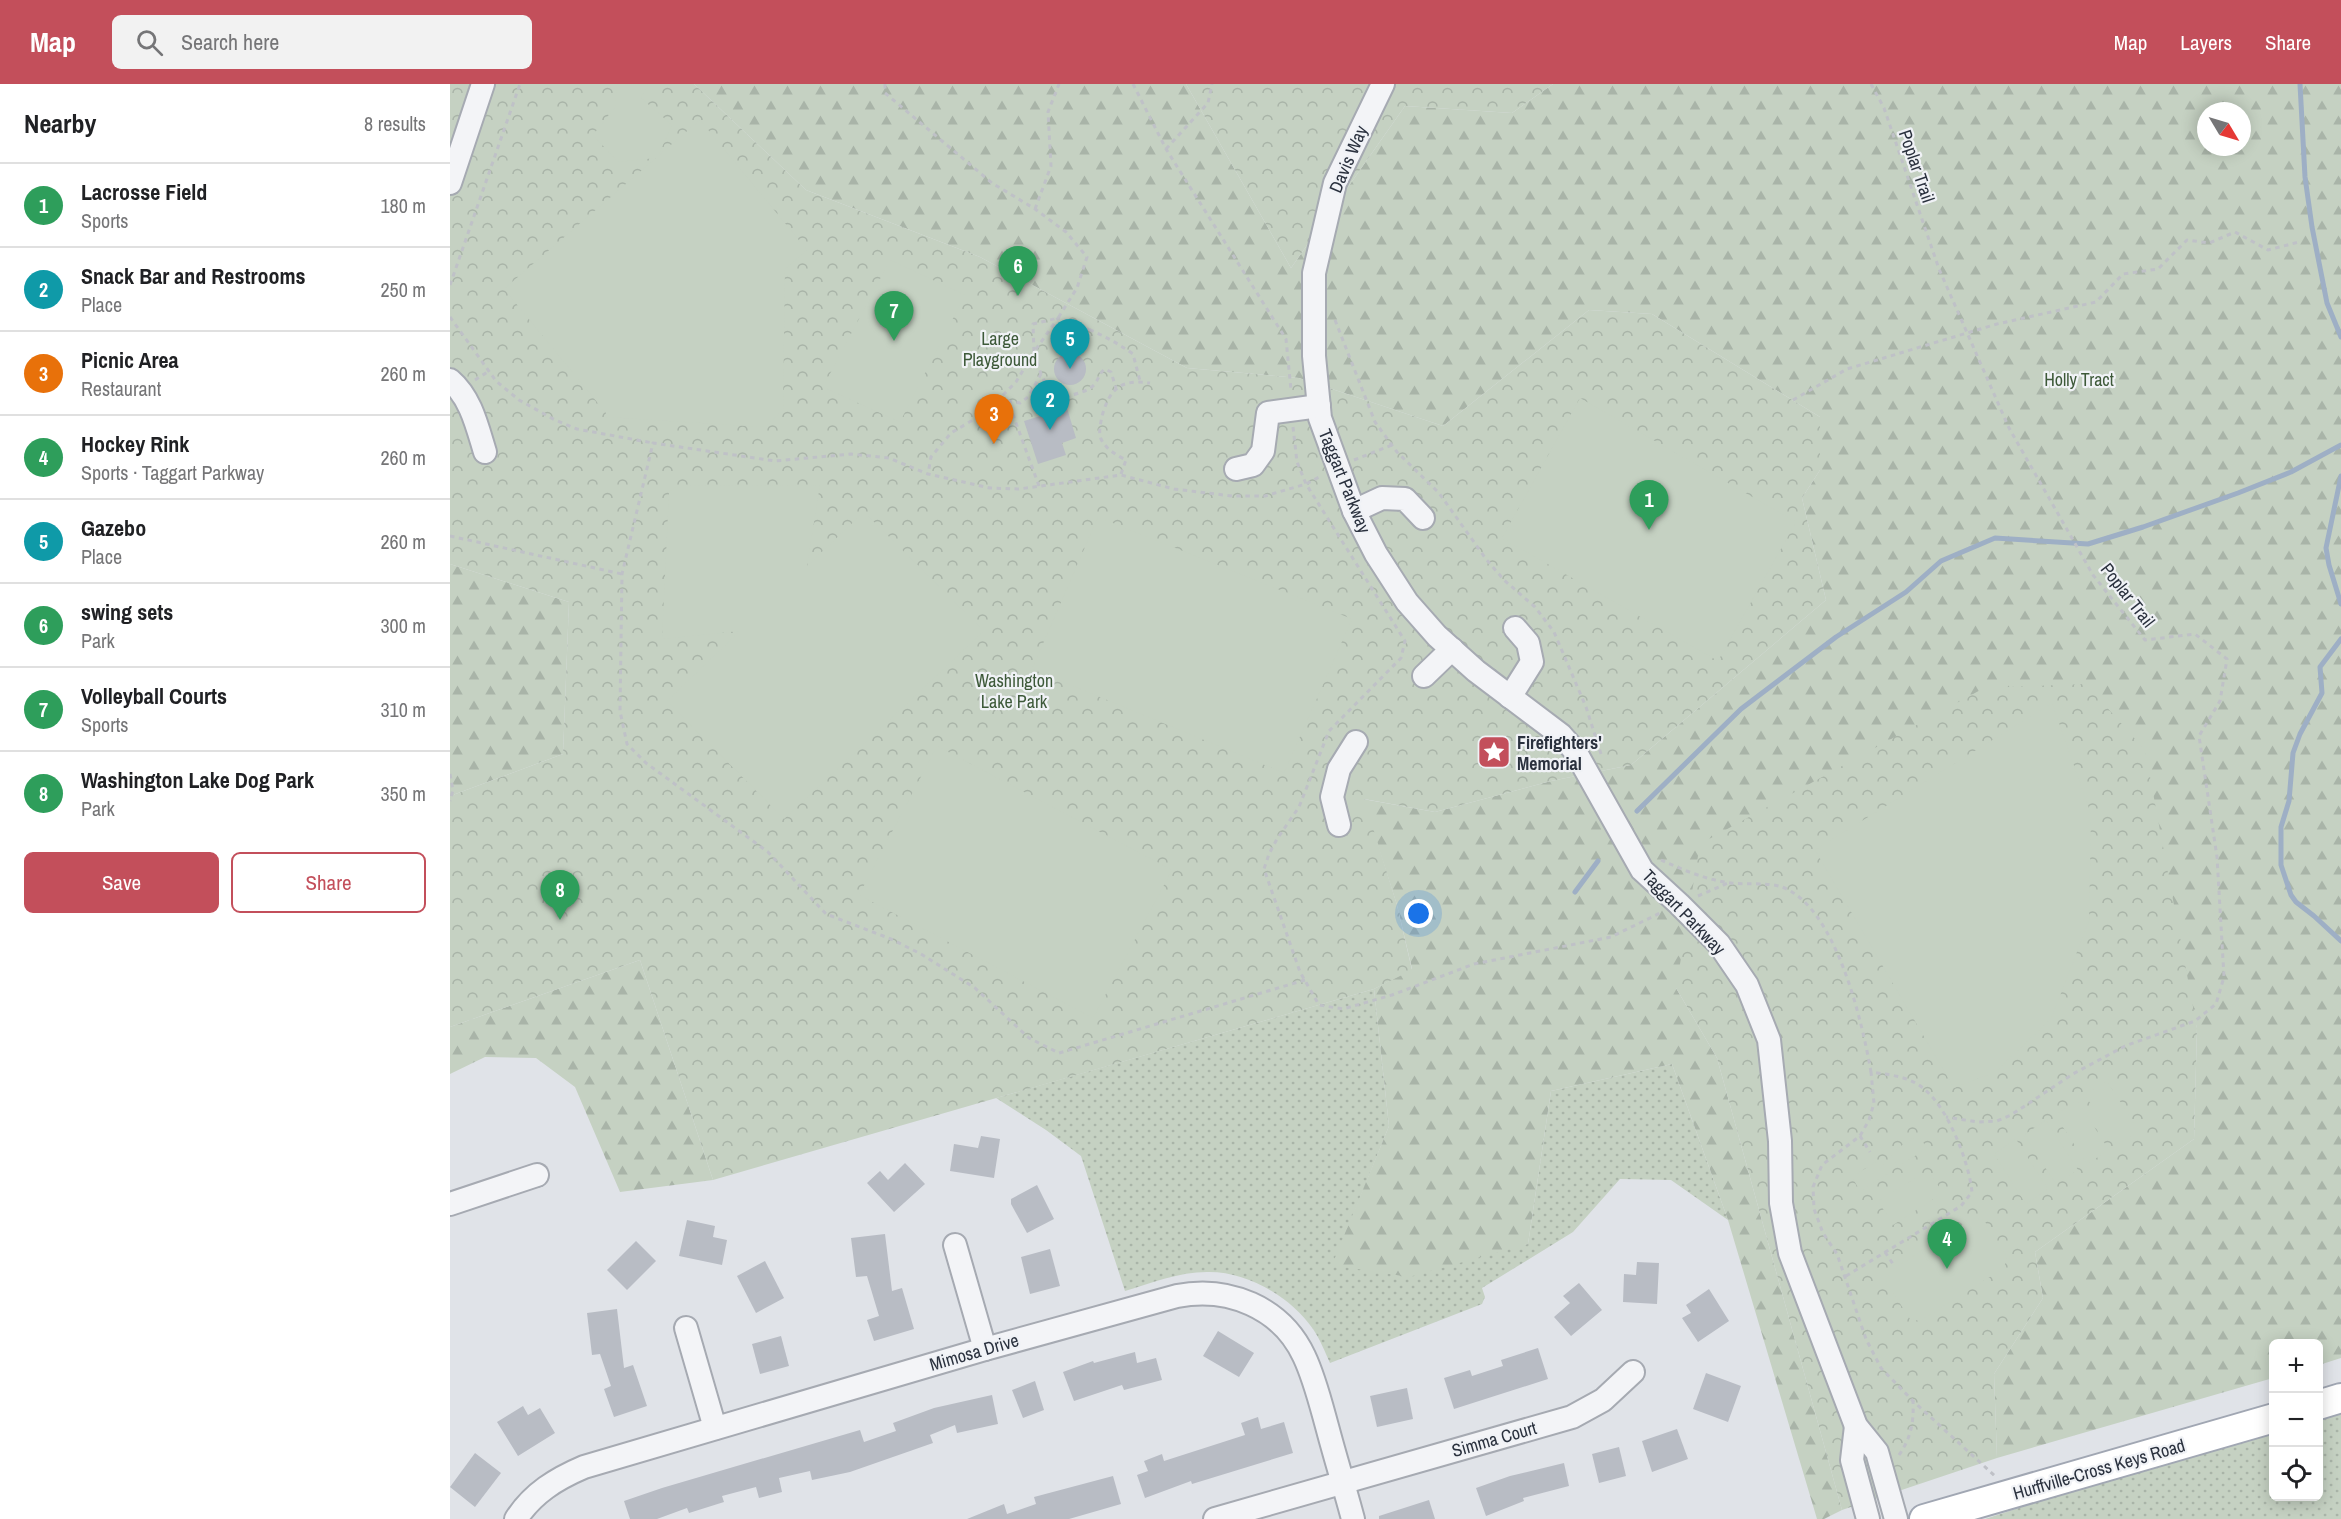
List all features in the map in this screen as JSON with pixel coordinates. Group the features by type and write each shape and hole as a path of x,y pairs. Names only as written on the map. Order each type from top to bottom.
{"main road":[{"path":"2323,1404 2341,1398"},
{"name":"Hurffville-Cross Keys Road","path":"1924,1519 2269,1419"}],"street":[{"path":"450,183 483,84"},
{"name":"Davis Way","path":"1314,273 1335,183 1383,84"},
{"name":"Taggart Parkway","path":"1314,273 1314,356 1320,418 1354,511 1376,554 1407,602 1452,649 1561,735 1575,751 1642,870 1719,944 1747,985 1768,1040 1780,1141 1781,1203 1790,1253 1856,1426 1877,1452 1896,1519"},
{"path":"450,380 462,390 475,418 484,452"},
{"path":"1236,469 1253,465 1263,451 1268,413 1319,406"},
{"path":"1354,511 1382,498 1405,499 1423,518"},
{"path":"1510,697 1532,662 1528,643 1515,628"},
{"path":"1424,676 1452,649"},
{"path":"1339,825 1332,797 1339,769 1356,742"},
{"path":"450,1204 537,1176"},
{"path":"956,1245 985,1349"},
{"name":"Mimosa Drive","path":"516,1519 541,1490 563,1476 584,1467 985,1349 1190,1293 1218,1293 1238,1298 1257,1306 1288,1330 1303,1354 1316,1385 1353,1519"},
{"path":"686,1328 715,1428"},
{"name":"Simma Court","path":"1342,1482 1572,1417 1603,1400 1633,1372"},
{"name":"Taggart Parkway","path":"1856,1426 1852,1460 1868,1519"},
{"path":"1215,1519 1342,1482"}],"path":[{"path":"450,285 520,84"},
{"path":"885,84 885,93 959,157 992,183 1035,209 1066,232 1087,257 1077,288 1016,382 986,412 951,433 932,457 928,474"},
{"path":"1035,209 1051,166 1048,112 1059,84"},
{"path":"1133,84 1166,149 1286,339 1297,462 1306,484 1405,641 1401,658 1329,731 1299,807 1273,846 1264,869 1300,972 1319,1005 1343,1009 1392,995 1474,964 1611,937 1669,909"},
{"path":"1166,149 1208,103 1212,84"},
{"name":"Poplar Trail","path":"1871,84 1884,108 1939,269 2009,428 2093,575 2145,640 2194,634 2227,659 2220,701 2199,736 2217,857 2224,977 2216,1004 2195,1021 2125,1046 2073,1074 2011,1115 1997,1120 1978,1122 1946,1117"},
{"path":"1793,400 1847,369 1967,333 2096,302 2123,274 2158,269 2187,240 2209,243 2235,232 2268,250 2300,242"},
{"path":"450,317 496,381 519,400 577,429 775,461 851,454 889,458 928,474 990,488 1019,489 1121,475 1174,489 1232,496 1265,496 1306,484"},
{"path":"1053,399 1034,352 1033,324 1058,318 1113,339 1133,354 1140,381"},
{"path":"1334,318 1375,422 1397,452 1439,493 1486,560 1504,580 1535,607 1554,632 1586,707 1604,761"},
{"path":"1076,355 1089,328"},
{"path":"1051,413 1050,405 1053,399 1089,388 1096,383 1100,372 1105,369 1111,372 1116,388"},
{"path":"1008,401 1020,403 1028,397 1041,374"},
{"path":"1121,475 1126,460 1114,454 1100,438 1103,412 1116,388 1126,382 1150,382"},
{"path":"1005,393 1039,486"},
{"path":"653,443 622,574 620,711 627,744 646,763 768,852 826,914 891,939 950,971 975,988 1029,1038 1059,1053 1305,980"},
{"path":"450,536 622,574"},
{"path":"450,774 453,790 450,801"},
{"path":"1652,856 1683,870 1729,883 1780,886 1796,894 1815,914 1846,975 1862,1022 1874,1103 1869,1120 1860,1136 1822,1166 1813,1187 1814,1209 1823,1233 1837,1254 1866,1339 1881,1368 2013,1494"},
{"path":"1691,899 1729,883"},
{"path":"1846,1276 1961,1206 1972,1192 1970,1170 1946,1117 1924,1089 1904,1077 1871,1072"},
{"path":"1860,1136 1870,1152"},
{"path":"1886,1252 1895,1267"},
{"path":"1897,1462 1909,1441 1914,1419 1913,1401"}],"green space":[{"name":"Washington Lake Park","path":"450,84 694,84 806,190 980,257 1187,368 1299,378 1443,426 1589,310 1652,314 1820,417 1820,470 1802,498 1826,600 1631,765 1551,781 1435,812 1364,799 1397,905 1412,970 1374,989 713,1180 640,960 450,1027 450,796 563,754 569,602 450,564"},
{"path":"617,84 648,85 641,98 672,125 658,156 700,120 807,250 785,269 783,410 765,427 606,417 606,413 504,289 656,158 618,162 593,135 615,107"},
{"name":"Holly Tract","path":"694,84 1186,84 1291,268 1405,106 1512,113 1553,84 2341,84 2341,1358 2323,1364 2323,1339 2269,1339 2269,1379 1997,1458 1994,1374 2043,1298 2035,1252 2194,1139 2197,1028 2195,1021 1676,988 1717,1058 1842,1510 1824,1519 1817,1519 1728,1220 1672,1064 1551,1091 1528,1244 1409,1277 1332,1265 1389,1126 1374,989 1412,969 1397,905 1363,799 1435,812 1551,781 1631,765 1826,600 1802,498 1820,470 1820,417 1652,314 1589,310 1443,426 1299,378 1187,368 980,257 806,190"},
{"path":"1186,84 1553,84 1512,113 1405,106 1291,268"},
{"path":"890,260 965,295 900,422 823,387"},
{"path":"1580,398 1796,522 1718,661 1502,538"},
{"path":"820,485 807,566 864,512 984,631 784,819 667,701 740,631 662,639 669,492 677,486"},
{"path":"1098,517 1352,619 1284,773 1032,669"},
{"path":"450,564 569,602 563,754 450,796"},
{"path":"2086,684 2145,750 2197,1028 2194,1139 2035,1252 2043,1298 1994,1374 1997,1458 1842,1510 1717,1058 1676,988 1700,844 1984,688"},
{"path":"2052,703 2091,814 2089,921 2051,1019 1995,1072 1954,1088 1815,850"},
{"path":"937,746 1172,870 1093,1018 859,895"},
{"path":"640,960 713,1180 620,1192 575,1087 536,1058 485,1057 450,1074 450,1027"},
{"path":"1374,989 1389,1126 1333,1265 1528,1244 1551,1091 1672,1064 1728,1220 1671,1180 1620,1179 1573,1232 1482,1288 1485,1297 1482,1304 1330,1363 1318,1337 1304,1317 1293,1306 1267,1288 1252,1281 1222,1273 1197,1272 1165,1278 1125,1291 1081,1156 996,1098"},
{"path":"2107,1081 2139,1131 2117,1145 2085,1095"},
{"path":"2077,1100 2109,1150 2087,1164 2055,1115"},
{"path":"2046,1120 2078,1170 2056,1184 2024,1135"},
{"path":"1918,1135 1927,1148 1898,1167 1890,1153"},
{"path":"2016,1139 2048,1189 2026,1204 1994,1154"},
{"path":"1880,1159 1889,1173 1860,1191 1852,1177"},
{"path":"1928,1170 1943,1193 1893,1225 1878,1201"},
{"path":"1973,1218 1984,1220 2007,1257 2004,1268 1920,1321 1910,1319 1886,1282 1890,1271"},
{"path":"2341,1410 2341,1519 1985,1519 2139,1469 2269,1431 2269,1501 2323,1501 2323,1416"}],"building":[{"path":"1070,353 1081,358 1086,369 1081,380 1070,385 1059,380 1054,369 1059,358"},
{"path":"1067,408 1076,438 1062,443 1066,455 1038,464 1024,421"},
{"path":"981,1136 1000,1139 994,1178 950,1171 954,1144 978,1148"},
{"path":"905,1163 925,1184 894,1212 867,1183 880,1171 888,1180"},
{"path":"1037,1185 1054,1219 1027,1233 1011,1204 1011,1199"},
{"path":"687,1220 715,1226 713,1237 727,1240 722,1265 679,1256"},
{"path":"885,1234 892,1291 902,1288 914,1329 874,1341 867,1320 879,1316 867,1276 856,1277 851,1238"},
{"path":"636,1241 656,1261 627,1290 607,1270"},
{"path":"1050,1249 1060,1286 1030,1294 1021,1257"},
{"path":"765,1261 784,1298 756,1313 737,1276"},
{"path":"1637,1262 1659,1263 1657,1304 1623,1302 1624,1274 1636,1275"},
{"path":"1579,1283 1602,1310 1571,1336 1554,1317 1570,1303 1563,1296"},
{"path":"1709,1289 1729,1321 1698,1342 1682,1318 1691,1313 1686,1305"},
{"path":"617,1309 624,1368 633,1365 647,1406 614,1417 604,1389 611,1386 600,1354 592,1355 587,1313"},
{"path":"1218,1331 1254,1353 1239,1377 1203,1356"},
{"path":"781,1336 789,1366 760,1374 752,1344"},
{"path":"1538,1348 1548,1379 1454,1409 1444,1378 1470,1370 1472,1376 1503,1366 1501,1360"},
{"path":"1135,1352 1137,1363 1156,1358 1162,1380 1124,1390 1122,1385 1074,1401 1063,1372 1093,1361 1094,1363"},
{"path":"1706,1373 1741,1386 1728,1422 1693,1409"},
{"path":"1035,1381 1044,1410 1023,1418 1012,1390"},
{"path":"1407,1388 1413,1419 1377,1427 1370,1396"},
{"path":"992,1395 998,1424 957,1433 955,1425 930,1435 933,1443 850,1472 812,1480 810,1471 779,1478 782,1492 759,1498 756,1487 722,1496 724,1502 689,1513 687,1508 657,1519 630,1519 624,1501 860,1430 864,1442 896,1431 893,1423 934,1408"},
{"path":"523,1406 528,1415 540,1408 555,1433 518,1456 497,1422"},
{"path":"1258,1417 1261,1429 1284,1422 1293,1453 1192,1484 1191,1481 1145,1498 1137,1475 1148,1471 1144,1461 1162,1454 1164,1461 1245,1435 1241,1423"},
{"path":"1677,1429 1688,1459 1652,1472 1642,1441"},
{"path":"1619,1447 1626,1476 1599,1483 1592,1454"},
{"path":"475,1453 501,1473 475,1507 450,1487"},
{"path":"1564,1463 1569,1486 1523,1498 1524,1501 1486,1516 1476,1488 1510,1476"},
{"path":"1113,1476 1121,1504 1069,1519 967,1519 1004,1504 1007,1514 1036,1504 1034,1497"},
{"path":"1429,1500 1435,1519 1379,1519 1379,1516"}],"waterway":[{"path":"2300,84 2305,177 2312,227 2327,303 2341,337"},
{"path":"1637,811 1741,709 1836,637 1906,592 1941,561 1995,538 2088,544 2238,493 2291,472 2341,445"},
{"path":"2341,476 2326,548 2341,604"},
{"path":"2341,639 2320,667 2322,693 2300,734 2293,753 2289,801 2281,827 2281,865 2291,895 2341,941"},
{"path":"1575,892 1598,861"}],"place":[{"name":"swing sets","path":"1018,296"},
{"name":"Volleyball Courts","path":"894,341"},
{"name":"Gazebo","path":"1070,369"},
{"name":"Snack Bar and Restrooms","path":"1050,430"},
{"name":"Picnic Area","path":"994,444"},
{"name":"Lacrosse Field","path":"1649,530"},
{"name":"Firefighters' Memorial","path":"1494,752"},
{"name":"Washington Lake Dog Park","path":"560,920"},
{"name":"Hockey Rink","path":"1947,1269"}],"park label":[{"name":"Large Playground","path":"1000,348"}]}
